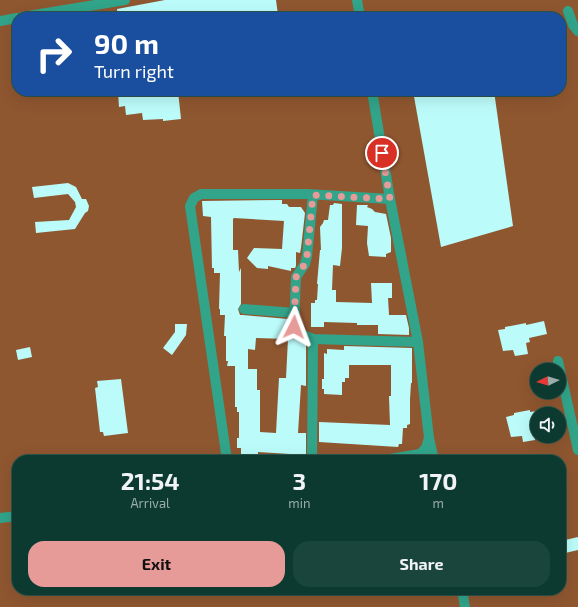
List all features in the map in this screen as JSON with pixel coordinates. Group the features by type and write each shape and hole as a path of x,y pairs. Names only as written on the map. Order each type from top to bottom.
{"street":[{"path":"52,12 124,0"},
{"path":"357,0 359,12"},
{"path":"568,11 573,25 578,31"},
{"path":"0,21 12,19"},
{"path":"373,96 390,199 418,342 429,438 433,455"},
{"path":"226,455 190,206 194,198 202,194 313,195 390,199"},
{"path":"313,195 307,256 305,264 296,277 294,327 298,333 313,339 418,342"},
{"path":"244,310 295,313"},
{"path":"312,455 313,339"},
{"path":"558,361 578,450"},
{"path":"414,455 420,454 426,448 429,438"},
{"path":"0,518 12,517"},
{"path":"463,595 465,607"}],"shaded area":[{"path":"0,0 578,0 578,607 0,607"}],"building":[{"path":"165,0 276,0 278,12 117,12 117,9"},
{"path":"118,96 179,96 181,119 163,121 163,119 143,120 142,113 126,115 125,106 119,107"},
{"path":"414,96 495,96 513,226 441,247"},
{"path":"68,183 76,187 82,199 86,199 89,206 88,211 85,213 75,229 36,233 35,222 69,220 76,207 75,202 68,194 34,198 32,187"},
{"path":"282,200 282,204 287,204 289,207 301,207 305,213 300,253 296,252 296,266 295,268 291,268 291,271 268,266 268,269 257,268 247,258 254,248 282,249 284,221 234,218 233,250 238,250 239,272 241,268 241,304 238,309 240,315 288,319 289,338 294,338 306,343 306,386 301,385 298,433 306,433 306,455 258,452 258,454 241,454 241,448 237,448 237,438 239,438 239,412 237,412 237,407 235,407 235,366 227,366 228,361 226,361 226,336 224,336 225,315 220,315 219,309 220,273 214,273 214,268 212,268 211,217 203,216 202,201","holes":["256,338 288,339 286,378 279,378 276,433 260,432 260,390 257,390 257,369 248,369 248,349 255,350"]},
{"path":"334,203 342,204 342,248 340,266 333,265 332,290 336,290 336,302 372,303 371,283 392,283 392,298 388,298 389,315 406,315 409,335 378,334 378,325 357,325 357,323 324,322 324,327 311,327 311,303 315,303 315,300 317,300 317,284 321,250 320,227 324,220 328,220 330,205 333,205"},
{"path":"357,205 368,205 367,207 375,212 386,214 391,238 391,252 386,254 386,257 369,256 367,243 368,226 356,225"},
{"path":"544,321 547,334 529,338 530,342 526,343 528,354 515,356 513,350 503,351 498,330 505,329 505,327 526,323 526,325"},
{"path":"175,324 187,324 186,335 172,355 163,348 175,332"},
{"path":"344,346 412,348 410,424 407,425 407,428 403,428 402,444 399,444 398,447 319,442 319,422 390,425 389,396 391,396 391,365 349,365 349,378 345,378 345,382 342,382 342,395 324,394 324,389 322,389 322,379 324,379 324,353 327,354 327,349 344,350"},
{"path":"30,347 32,357 18,360 16,350"},
{"path":"121,379 128,433 104,436 103,432 100,432 95,388 98,387 97,381"},
{"path":"530,410 530,441 523,442 522,436 511,437 506,417 514,415 514,413"},
{"path":"578,537 578,550 566,553 566,540"}],"route":[{"path":"294,327 296,277 305,264 307,256 313,195 390,199 382,153"}]}
